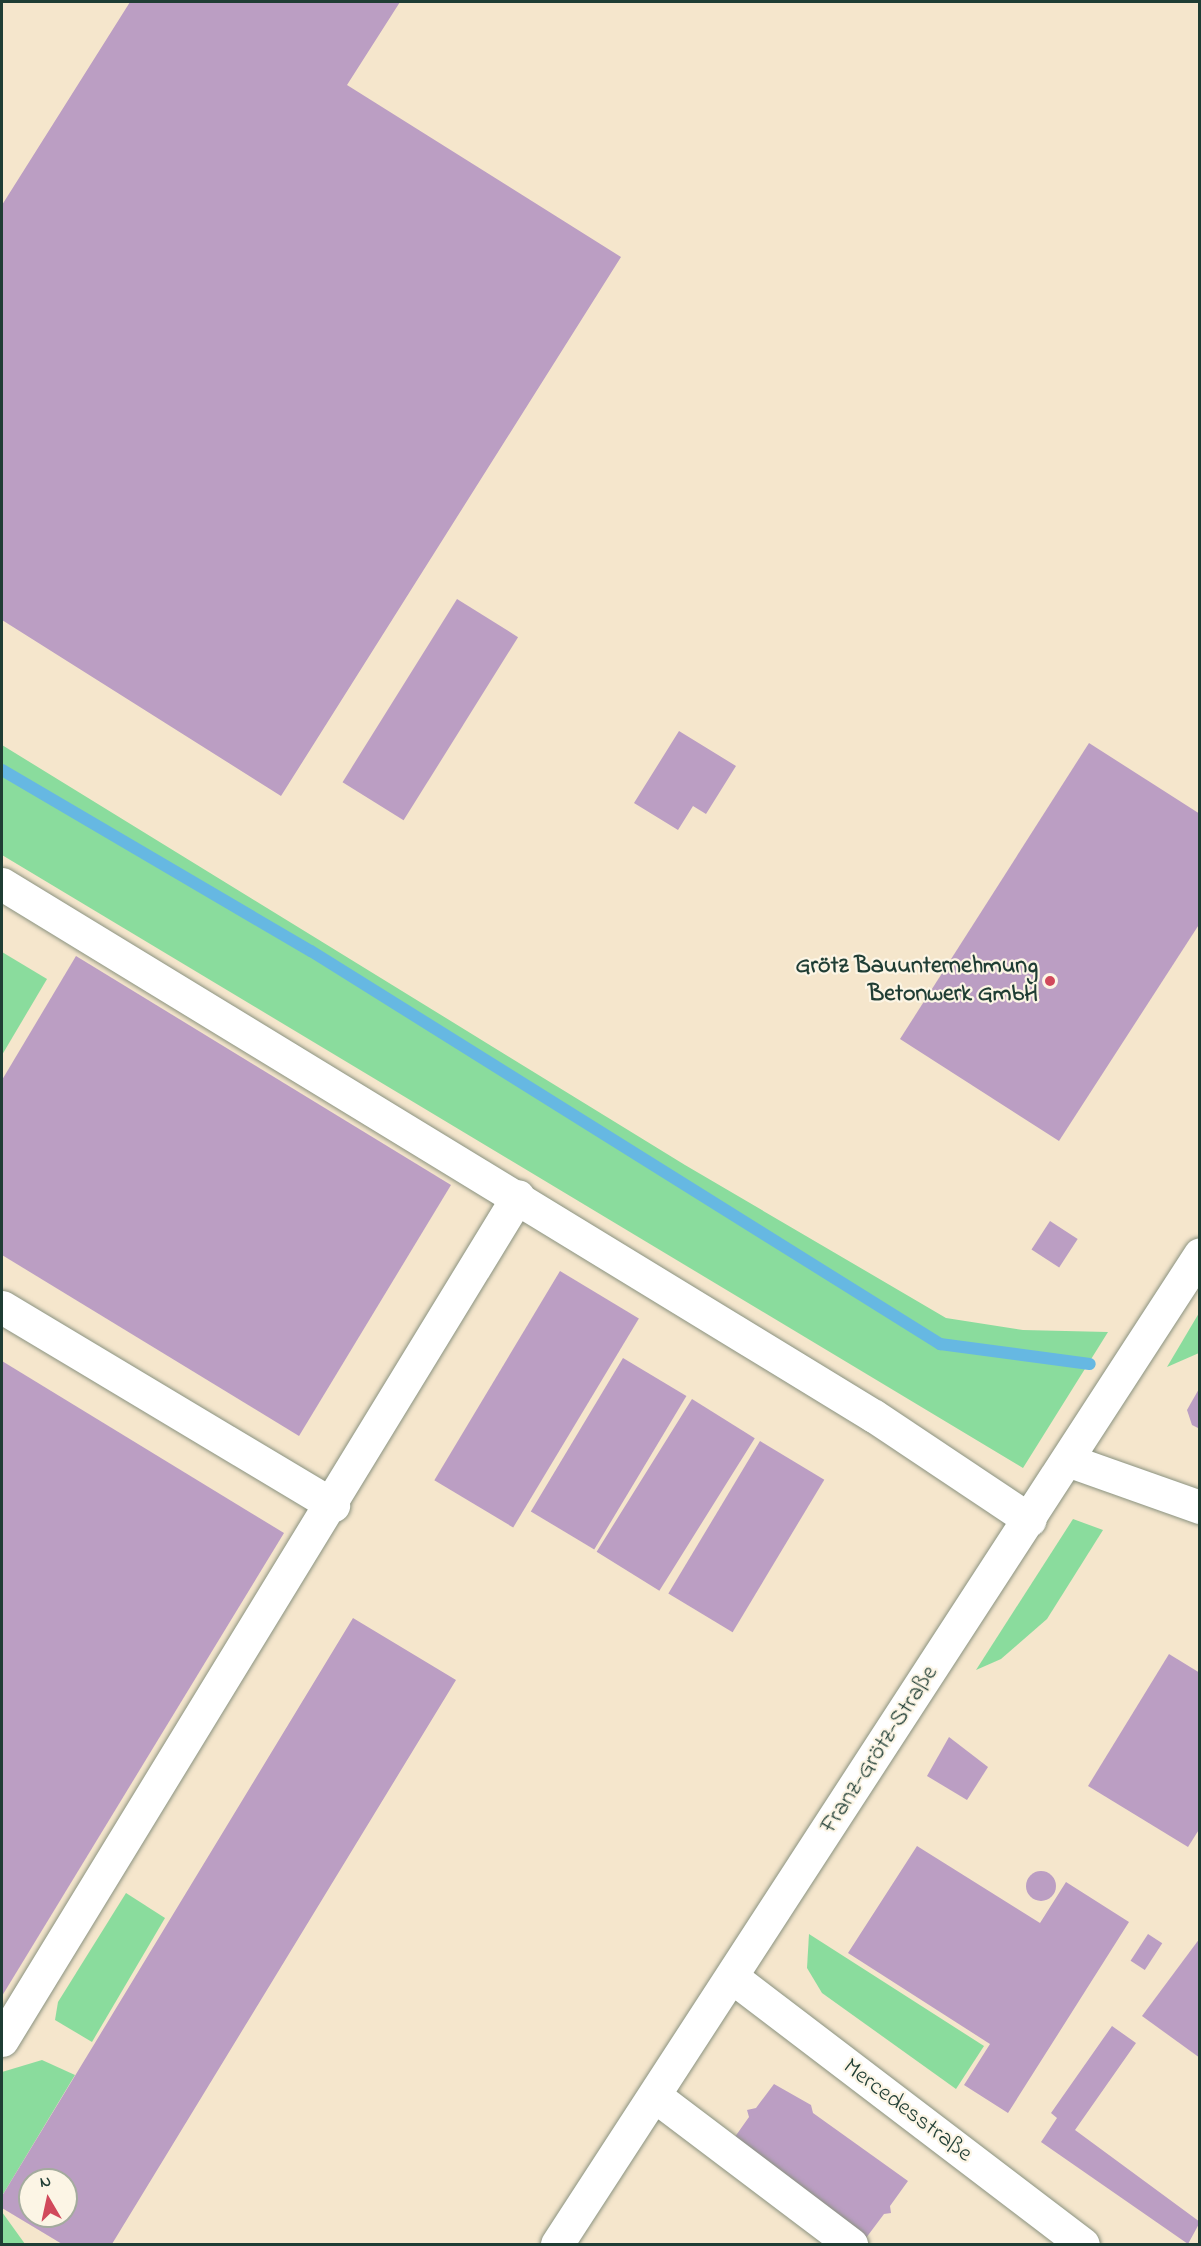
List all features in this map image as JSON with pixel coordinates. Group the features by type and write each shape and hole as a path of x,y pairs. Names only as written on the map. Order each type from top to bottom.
{"street":[{"path":"2,884 518,1196 874,1416 1030,1520"},
{"path":"2,2040 333,1504 518,1196"},
{"name":"Franz-Grötz-Straße","path":"557,2244 1070,1461 1200,1254"},
{"path":"2,1307 333,1504"},
{"path":"1070,1461 1200,1507"},
{"name":"Mercedesstraße","path":"732,1977 1083,2244"},
{"path":"655,2096 851,2244"}],"green space":[{"path":"2,745 685,1165 946,1318 1023,1330 1108,1332 1023,1468 2,855"},
{"path":"2,952 47,979 2,1055"},
{"path":"1199,1313 1199,1353 1167,1367"},
{"path":"1073,1519 1103,1530 1047,1619 1001,1659 976,1670"},
{"path":"126,1893 165,1918 92,2042 55,2020 58,2002"},
{"path":"809,1934 984,2046 956,2089 822,1993 807,1968"},
{"path":"42,2060 75,2075 2,2196 2,2072"},
{"path":"2,2212 25,2244 2,2244"}],"building":[{"path":"130,2 400,2 347,85 621,257 281,796 2,620 2,205"},
{"path":"457,599 518,637 404,820 343,782"},
{"path":"679,731 736,766 706,814 693,806 678,830 634,803"},
{"name":"Grötz Bauunternehmung Betonwerk GmbH","path":"1089,743 1200,814 1200,923 1059,1141 900,1039"},
{"path":"76,956 451,1185 299,1436 2,1255 2,1080"},
{"path":"1050,1221 1078,1239 1059,1267 1031,1250"},
{"path":"560,1271 639,1318 513,1528 434,1480"},
{"path":"623,1358 686,1396 594,1550 531,1511"},
{"path":"2,1361 284,1533 2,1996"},
{"path":"1200,1387 1200,1429 1192,1425 1187,1410"},
{"path":"692,1399 755,1438 659,1591 597,1552"},
{"path":"760,1441 824,1480 733,1632 668,1594"},
{"path":"353,1618 456,1680 112,2244 62,2244 35,2228 78,2228 78,2168 19,2168"},
{"path":"1169,1654 1200,1673 1200,1828 1188,1847 1088,1786"},
{"path":"949,1737 988,1767 967,1800 927,1776"},
{"path":"917,1846 1040,1923 1066,1882 1129,1922 1008,2113 964,2085 990,2044 848,1953"},
{"path":"1041,1871 1052,1875 1056,1886 1052,1897 1041,1901 1030,1897 1026,1886 1030,1875"},
{"path":"1148,1934 1162,1943 1145,1970 1131,1961"},
{"path":"1200,1938 1200,2058 1142,2016"},
{"path":"1112,2026 1136,2043 1075,2130 1200,2222 1188,2244 1041,2142 1057,2118 1051,2113"},
{"path":"774,2084 811,2105 813,2113 908,2181 890,2206 891,2213 884,2214 866,2238 732,2141 749,2117 747,2110 756,2108"},
{"path":"18,2170 18,2218 2,2208 2,2196"}],"waterway":[{"path":"2,770 311,951 940,1344 1090,1364"}],"place":[{"name":"Grötz Bauunternehmung Betonwerk GmbH","path":"1050,981"}]}
